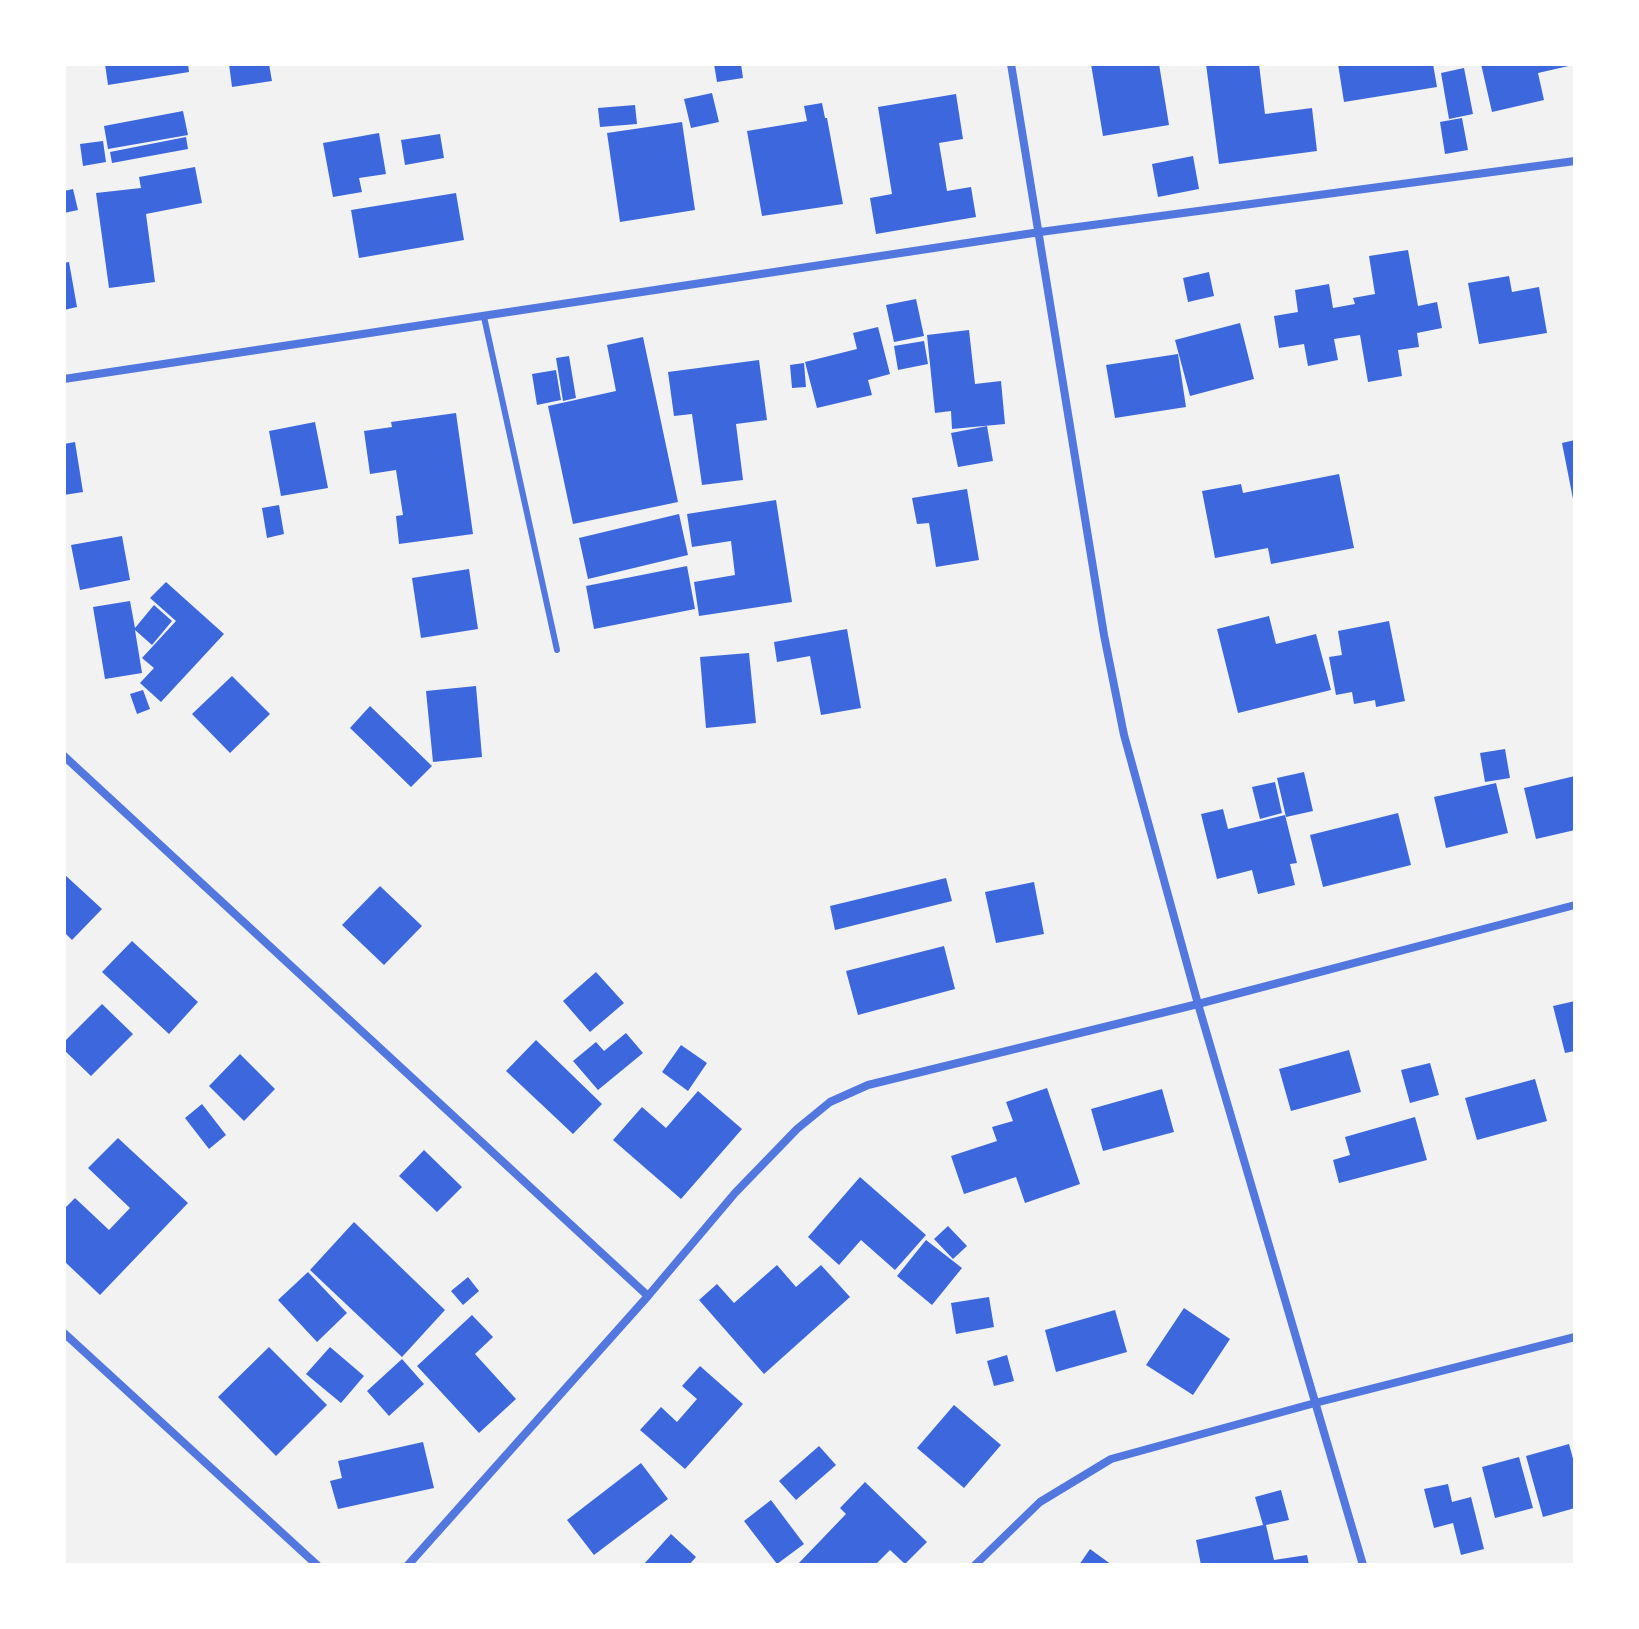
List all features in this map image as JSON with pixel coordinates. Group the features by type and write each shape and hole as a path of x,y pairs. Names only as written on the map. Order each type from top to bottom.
{"street":[{"path":"1011,64 1101,619 1121,721 1198,1004 1363,1565"},
{"path":"64,379 1040,232 1575,161"},
{"path":"64,756 648,1296"},
{"path":"408,1565 648,1296 735,1193 797,1129 830,1102 868,1085 1198,1004 1575,905"},
{"path":"64,1333 317,1565"},
{"path":"975,1565 1040,1502 1111,1459 1575,1337"}],"lane":[{"path":"484,317 557,650"}],"building":[{"path":"105,64 188,64 189,72 108,85"},
{"path":"229,64 269,64 272,81 232,87"},
{"path":"714,64 741,64 743,78 717,82"},
{"path":"1091,64 1159,64 1169,125 1103,136"},
{"path":"1206,64 1259,64 1265,114 1312,108 1317,151 1219,164"},
{"path":"1338,64 1433,64 1437,87 1344,102"},
{"path":"1481,64 1573,65 1538,73 1544,100 1492,112"},
{"path":"1464,68 1473,114 1449,119 1441,73"},
{"path":"712,93 719,122 691,128 684,99"},
{"path":"956,94 963,139 939,143 947,191 971,187 976,217 876,234 870,198 892,194 878,107"},
{"path":"822,103 843,204 762,216 747,131 807,121 804,106"},
{"path":"635,105 637,124 600,127 598,108"},
{"path":"183,111 188,135 108,149 104,126"},
{"path":"1462,118 1468,150 1445,154 1440,122"},
{"path":"682,122 695,210 620,222 607,133"},
{"path":"379,133 386,174 359,178 362,192 333,197 323,143"},
{"path":"440,134 444,158 405,165 401,140"},
{"path":"186,137 188,149 112,163 110,152"},
{"path":"103,141 106,162 83,166 80,144"},
{"path":"1193,156 1199,189 1158,197 1152,164"},
{"path":"195,167 202,203 146,214 155,282 109,288 96,193 141,188 139,177"},
{"path":"73,189 78,210 64,213 64,191"},
{"path":"456,193 464,240 359,258 351,210"},
{"path":"1408,250 1418,306 1437,302 1442,328 1417,333 1419,347 1398,350 1402,376 1368,382 1360,335 1334,339 1338,360 1308,366 1304,344 1279,348 1274,316 1298,312 1295,290 1329,284 1333,308 1355,304 1353,298 1375,294 1369,256"},
{"path":"69,262 77,307 64,310 64,263"},
{"path":"1209,272 1214,296 1188,302 1183,278"},
{"path":"1509,276 1512,292 1539,287 1547,333 1479,344 1468,283"},
{"path":"916,299 924,336 894,342 886,305"},
{"path":"1240,323 1254,379 1190,396 1175,340"},
{"path":"878,327 890,374 868,380 872,395 817,408 805,362 857,349 853,333"},
{"path":"969,330 975,384 1001,381 1005,424 952,429 951,411 935,413 927,335"},
{"path":"643,337 678,502 573,524 548,406 616,391 607,345"},
{"path":"924,341 928,364 898,370 894,346"},
{"path":"1178,354 1186,407 1115,418 1106,365"},
{"path":"569,356 576,398 563,401 556,358"},
{"path":"759,360 767,420 736,424 743,480 702,485 692,414 674,416 668,372"},
{"path":"804,363 806,387 792,388 790,365"},
{"path":"556,370 561,400 537,405 532,374"},
{"path":"456,413 473,534 399,544 396,516 403,515 396,470 370,474 364,431 392,427 391,422"},
{"path":"315,422 328,488 281,496 269,431"},
{"path":"987,426 993,461 958,467 951,433"},
{"path":"1575,440 1575,504 1574,504 1562,443"},
{"path":"75,442 83,492 64,495 64,444"},
{"path":"1339,474 1354,548 1271,564 1268,548 1215,558 1202,491 1241,484 1243,493"},
{"path":"967,489 979,560 936,567 929,523 917,524 912,498"},
{"path":"776,500 792,602 699,616 694,582 735,575 731,541 692,547 687,514"},
{"path":"279,505 284,534 267,538 262,508"},
{"path":"679,514 688,555 588,579 579,538"},
{"path":"122,536 130,580 80,590 71,545"},
{"path":"687,566 695,609 594,629 586,586"},
{"path":"469,569 478,629 421,638 412,578"},
{"path":"166,582 224,634 161,702 140,683 154,668 142,658 176,621 150,598"},
{"path":"130,601 135,628 154,605 172,621 152,645 135,630 142,673 105,679 93,607"},
{"path":"1269,616 1276,644 1316,634 1331,690 1238,713 1217,629"},
{"path":"1389,621 1405,701 1376,707 1375,700 1354,704 1352,692 1336,695 1329,657 1342,655 1338,631"},
{"path":"847,629 861,708 821,715 810,656 777,662 774,642"},
{"path":"749,653 756,723 706,728 700,657"},
{"path":"232,676 270,714 230,753 192,714"},
{"path":"476,686 482,757 433,762 426,691"},
{"path":"143,690 150,709 137,714 130,694"},
{"path":"370,706 432,766 411,787 350,728"},
{"path":"1505,749 1510,778 1485,782 1480,753"},
{"path":"1304,772 1313,811 1286,817 1277,778"},
{"path":"1575,776 1575,830 1536,839 1524,788"},
{"path":"1275,782 1282,813 1260,819 1252,787"},
{"path":"1496,783 1508,833 1446,848 1434,797"},
{"path":"1223,809 1228,829 1285,815 1297,863 1290,864 1295,885 1258,894 1252,870 1217,879 1201,814"},
{"path":"1398,813 1411,865 1323,887 1310,835"},
{"path":"64,874 102,909 72,940 64,932"},
{"path":"946,878 952,901 835,930 830,906"},
{"path":"1034,882 1044,934 996,943 985,892"},
{"path":"380,886 422,926 384,965 342,925"},
{"path":"132,941 198,1002 169,1034 102,972"},
{"path":"944,946 955,989 858,1015 846,971"},
{"path":"596,972 624,1003 590,1032 563,1001"},
{"path":"1575,1001 1575,1051 1565,1053 1553,1006"},
{"path":"102,1004 133,1034 91,1076 64,1050 64,1042"},
{"path":"626,1033 643,1053 598,1090 573,1061 596,1042 604,1051"},
{"path":"536,1040 602,1104 573,1134 506,1071"},
{"path":"681,1045 707,1063 688,1091 662,1072"},
{"path":"1349,1050 1361,1092 1291,1111 1279,1069"},
{"path":"240,1054 275,1089 244,1121 209,1086"},
{"path":"1430,1063 1439,1095 1410,1103 1401,1070"},
{"path":"1535,1079 1547,1121 1477,1140 1465,1098"},
{"path":"1047,1088 1080,1184 1025,1203 1016,1177 964,1194 951,1156 997,1141 992,1127 1013,1121 1006,1102"},
{"path":"1162,1089 1174,1132 1103,1151 1091,1109"},
{"path":"698,1091 742,1129 681,1199 613,1140 642,1107 666,1128"},
{"path":"202,1104 226,1135 209,1149 185,1118"},
{"path":"1415,1117 1427,1160 1339,1183 1333,1160 1350,1155 1345,1137"},
{"path":"118,1138 188,1203 100,1295 64,1261 64,1209 75,1198 109,1230 130,1208 88,1168"},
{"path":"424,1150 462,1187 437,1212 399,1176"},
{"path":"860,1177 926,1235 895,1270 861,1240 839,1265 808,1237"},
{"path":"354,1222 445,1310 402,1357 310,1270"},
{"path":"948,1226 967,1246 953,1259 934,1239"},
{"path":"926,1240 962,1268 932,1305 897,1276"},
{"path":"777,1265 796,1287 821,1265 850,1297 764,1374 699,1300 717,1284 734,1303"},
{"path":"308,1272 347,1313 317,1342 278,1300"},
{"path":"468,1277 479,1291 463,1305 451,1291"},
{"path":"989,1297 994,1327 956,1334 951,1303"},
{"path":"1184,1308 1230,1339 1193,1395 1146,1365"},
{"path":"1115,1310 1127,1352 1056,1372 1045,1330"},
{"path":"472,1315 493,1337 475,1354 516,1399 479,1433 417,1366"},
{"path":"269,1347 327,1405 276,1456 218,1397"},
{"path":"330,1347 364,1376 341,1403 306,1374"},
{"path":"1007,1355 1014,1381 994,1386 987,1361"},
{"path":"402,1359 424,1384 389,1416 367,1391"},
{"path":"700,1366 743,1404 685,1469 640,1430 661,1407 677,1422 697,1399 682,1386"},
{"path":"954,1405 1001,1445 964,1488 917,1448"},
{"path":"423,1442 434,1488 338,1509 330,1481 342,1478 338,1461"},
{"path":"1569,1444 1575,1466 1575,1508 1543,1517 1526,1456"},
{"path":"819,1446 836,1465 796,1500 779,1481"},
{"path":"1519,1457 1533,1508 1495,1518 1482,1467"},
{"path":"641,1463 668,1499 594,1555 567,1520"},
{"path":"865,1482 927,1542 905,1564 890,1550 875,1565 797,1565 846,1514 840,1508"},
{"path":"1448,1484 1452,1502 1471,1497 1484,1549 1461,1555 1453,1523 1434,1528 1424,1489"},
{"path":"1281,1490 1289,1520 1266,1525 1274,1560 1307,1555 1309,1565 1201,1565 1196,1540 1263,1525 1255,1497"},
{"path":"771,1500 804,1544 777,1564 744,1521"},
{"path":"671,1534 696,1557 689,1565 643,1565"},
{"path":"1090,1549 1112,1565 1079,1565"}]}
